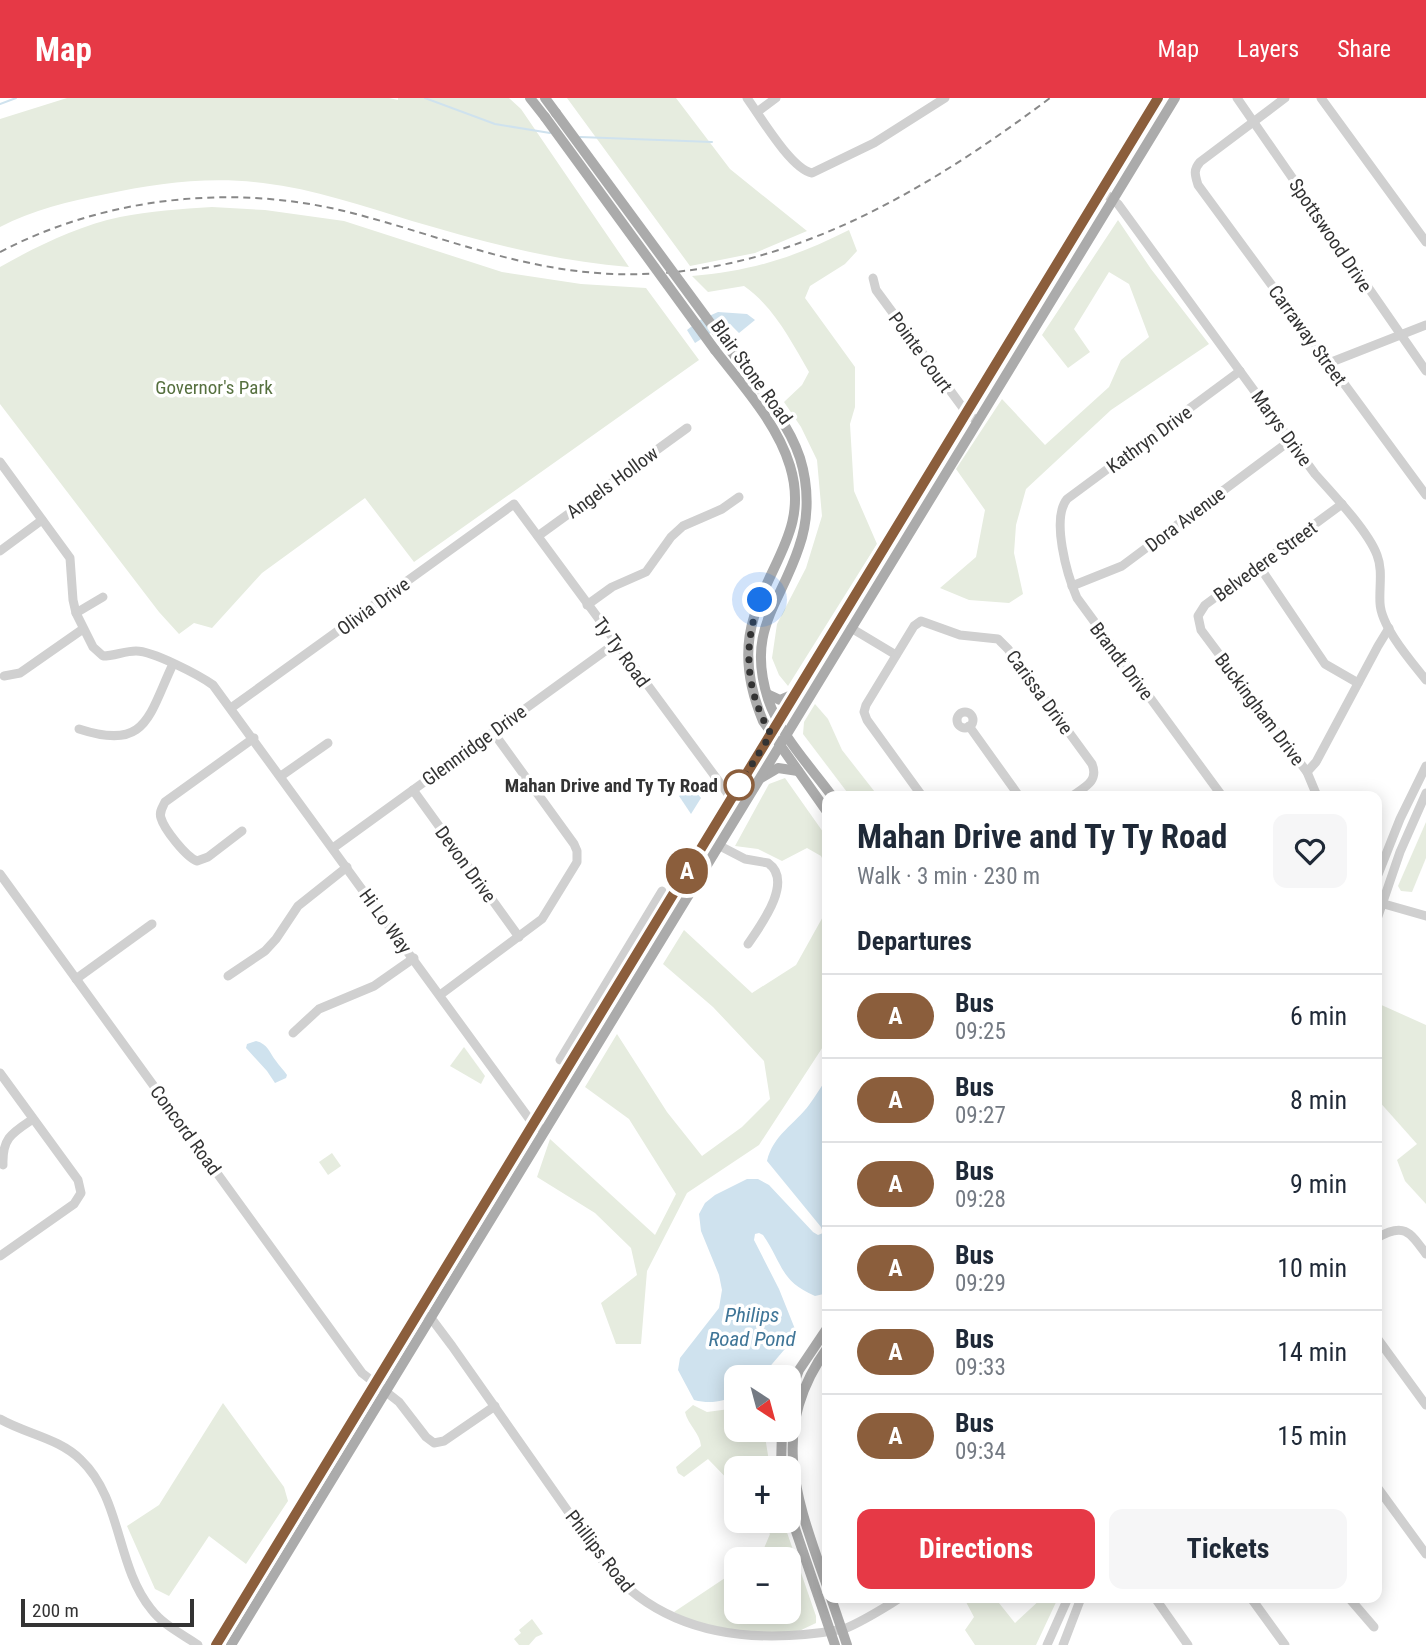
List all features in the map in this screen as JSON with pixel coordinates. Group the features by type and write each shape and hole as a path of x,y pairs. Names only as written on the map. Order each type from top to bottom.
{"main road":[{"name":"Blair Stone Road","path":"530,98 550,115 758,398 782,422 800,457 807,507 803,536 771,608 761,647 761,668 767,694 779,722 828,791"},
{"name":"Blair Stone Road","path":"545,98 550,115"},
{"path":"216,1645 533,1124 632,951 779,722 1158,98"},
{"path":"231,1645 1175,98"},
{"path":"1013,336 1025,343"},
{"name":"Blair Stone Road","path":"758,398 790,464 795,494 790,534 754,617 749,639 748,668 756,704 771,734 822,805"},
{"path":"925,479 937,487"},
{"path":"790,534 803,536"},
{"path":"749,639 761,647"},
{"path":"767,694 781,700 796,693"},
{"path":"759,779 778,768 797,771"},
{"path":"475,1220 488,1225"},
{"path":"802,1366 822,1336"},
{"path":"822,1356 810,1374 796,1414 792,1456 798,1500 822,1570"},
{"path":"315,1481 327,1489"},
{"path":"797,1533 822,1599"},
{"path":"262,1568 273,1577"},
{"path":"824,1603 836,1636 847,1645"},
{"path":"832,1603 836,1636"}],"street":[{"path":"747,98 791,158 808,173 817,172 874,143 945,98"},
{"path":"757,112 776,98"},
{"name":"Spottswood Drive","path":"1237,98 1426,370"},
{"path":"1253,121 1284,98"},
{"path":"1321,98 1426,243"},
{"name":"Carraway Street","path":"1253,121 1196,166 1198,185 1426,495"},
{"name":"Marys Drive","path":"1102,191 1126,215 1378,556 1381,569 1381,609 1389,628 1426,680"},
{"name":"Pointe Court","path":"873,278 876,289 966,412 977,421"},
{"path":"1329,363 1426,326"},
{"name":"Kathryn Drive","path":"1061,509 1067,499 1240,371"},
{"name":"Angels Hollow","path":"537,536 687,428"},
{"name":"Dora Avenue","path":"1072,586 1122,566 1291,440"},
{"path":"0,462 72,562 73,600 83,629 20,673 4,676"},
{"path":"587,605 611,587 646,572 671,537 683,526 722,509 739,496"},
{"name":"Ty Ty Road","path":"514,504 731,798"},
{"name":"Olivia Drive","path":"231,708 514,504"},
{"name":"Belvedere Street","path":"1198,624 1198,616 1205,605 1342,504"},
{"name":"Brandt Drive","path":"1061,509 1067,570 1087,614 1218,791"},
{"path":"0,551 42,520"},
{"path":"1259,566 1325,664 1358,683"},
{"path":"76,613 103,597"},
{"name":"Carissa Drive","path":"896,656 914,626 921,621 960,635 993,638 1003,642 1091,763 1094,776 1079,791"},
{"name":"Buckingham Drive","path":"1198,624 1307,772 1315,791"},
{"path":"851,628 896,656 864,712 918,791"},
{"path":"1307,772 1316,762 1389,628"},
{"name":"Hi Lo Way","path":"83,629 93,647 103,656 139,651 173,664 213,685 533,1124 545,1131"},
{"name":"Glennridge Drive","path":"333,848 616,643"},
{"path":"79,729 101,736 118,737 132,733 150,713 173,664"},
{"path":"969,726 1015,791"},
{"path":"440,995 542,919 574,870 578,858 574,844 493,732"},
{"path":"242,831 208,857 197,861 187,855 167,828 161,813 165,802 254,738"},
{"path":"281,776 328,743"},
{"path":"1382,855 1384,846 1426,766"},
{"name":"Devon Drive","path":"413,790 519,937"},
{"path":"1382,896 1426,793"},
{"path":"719,846 745,859 768,863 778,876 778,887 765,917 748,944"},
{"path":"228,976 264,951 276,939 298,906 347,867"},
{"name":"Concord Road","path":"0,874 362,1373 406,1409 426,1437 434,1443 444,1441 495,1406"},
{"path":"648,962 632,951 662,891"},
{"path":"1382,904 1426,916"},
{"path":"76,979 152,924"},
{"path":"293,1032 319,1009 374,986 414,958"},
{"path":"560,1060 598,1007 615,1016"},
{"path":"0,1073 78,1180 81,1192 74,1204 0,1256"},
{"path":"3,1165 2,1149 6,1141 12,1133 33,1119"},
{"path":"1382,1235 1394,1229 1401,1230 1410,1234 1426,1254"},
{"name":"Phillips Road","path":"418,1312 431,1318 607,1567 623,1585 651,1608 694,1632 737,1643 781,1644 836,1636 892,1603"},
{"path":"1382,1345 1426,1405"},
{"path":"0,1419 16,1428 55,1442 88,1467 104,1492 132,1577 142,1597 158,1617 198,1645"},
{"path":"1382,1494 1426,1554"},
{"path":"1047,1645 1066,1603"},
{"path":"1063,1645 1079,1603"},
{"path":"1159,1603 1188,1645"},
{"path":"1255,1603 1285,1645"},
{"path":"1353,1603 1374,1627"}],"green space":[{"path":"67,98 509,98 521,109 629,267 519,250 320,194 243,181 184,182 125,190 52,207 0,227 0,119"},
{"path":"567,98 676,98 730,169 807,231 755,253 690,266"},
{"name":"Governor's Park","path":"212,207 265,210 344,221 502,272 581,284 646,288 699,360 414,562 365,498 262,573 212,628 194,623 179,634 159,612 0,404 0,267 58,238 104,221 143,213"},
{"path":"1118,220 1151,269 1209,344 1111,410 1026,489 1016,525 1014,553 1023,594 1009,603 969,600 940,588 976,557 985,510 956,469 1002,399 1045,445 1109,387 1121,360 1149,337 1129,284 1109,272 1074,329 1090,352 1068,368 1042,335"},
{"path":"849,230 857,251 845,264 810,286 805,298 855,367 855,407 850,424 854,491 877,544 788,686 779,675 772,658 777,624 806,568 822,516 817,460 801,427 784,402 802,385 809,372 781,325 755,294 744,286 708,292 692,276 773,261"},
{"path":"815,704 828,719 842,750 874,791 846,791 803,734 804,722"},
{"path":"785,778 822,830 822,858 807,848 782,861 758,849 735,846 769,784"},
{"path":"1426,822 1426,858 1412,892 1401,891 1398,886"},
{"path":"822,918 822,1048 759,1145 687,1193 647,1271 641,1344 616,1344 601,1303 637,1275 631,1248 595,1213 537,1177 550,1139 655,1235 676,1194 629,1119 585,1087 617,1034 667,1112 702,1156 742,1127 770,1099 764,1061 713,1007 663,964 684,930 752,993 796,965"},
{"path":"1382,1005 1426,1025 1426,1204 1405,1181 1397,1160 1417,1144 1382,1105"},
{"path":"464,1047 485,1076 481,1084 450,1066"},
{"path":"332,1153 341,1166 328,1175 319,1162"},
{"path":"223,1403 284,1487 288,1501 246,1564 209,1536 169,1596 155,1589 127,1526 159,1505"},
{"path":"693,1405 707,1412 724,1410 724,1442 766,1442 768,1456 724,1456 724,1476 708,1459 684,1477 678,1473 676,1467 701,1446 685,1412"},
{"path":"787,1533 792,1547 765,1547 770,1534"},
{"path":"801,1573 816,1623 797,1632 712,1633 674,1612 724,1579 724,1624 801,1624"},
{"path":"967,1603 999,1603 1015,1623 1037,1603 1056,1603 1036,1645 975,1645 965,1630 974,1617"},
{"path":"532,1619 543,1634 529,1645 519,1645 514,1639 521,1633 519,1630"}],"water":[{"path":"718,312 747,314 755,320 739,333 730,324 723,325 695,343 687,330 700,320"},
{"path":"691,786 701,798 691,814 679,796"},
{"path":"256,1041 268,1049 287,1075 286,1078 275,1083 246,1048 247,1044"},
{"name":"Philips Road Pond","path":"822,1086 822,1230 767,1161 779,1137 803,1112"},
{"name":"Philips Road Pond","path":"747,1179 758,1179 769,1185 818,1235 822,1233 822,1294 815,1296 788,1278 763,1235 755,1234 754,1240 779,1289 795,1329 790,1343 771,1365 724,1365 724,1400 716,1402 694,1400 678,1370 680,1358 719,1308 722,1290 719,1275 701,1231 699,1214 705,1203"}],"waterway":[{"path":"0,104 16,98"},
{"path":"425,98 495,124 550,133"},
{"path":"580,137 712,142"}],"railway":[{"path":"0,252 40,233 82,218 126,208 170,200 260,198 348,212 544,266 613,274 674,272 733,263 790,246 845,224 951,167 1050,98"}],"bus line":[{"name":"A","path":"216,1645 1158,98"}],"place":[{"name":"Mahan Drive and Ty Ty Road","path":"739,785"}],"route":[{"path":"739,785 771,734 756,704 748,668 749,636 760,600"}]}
